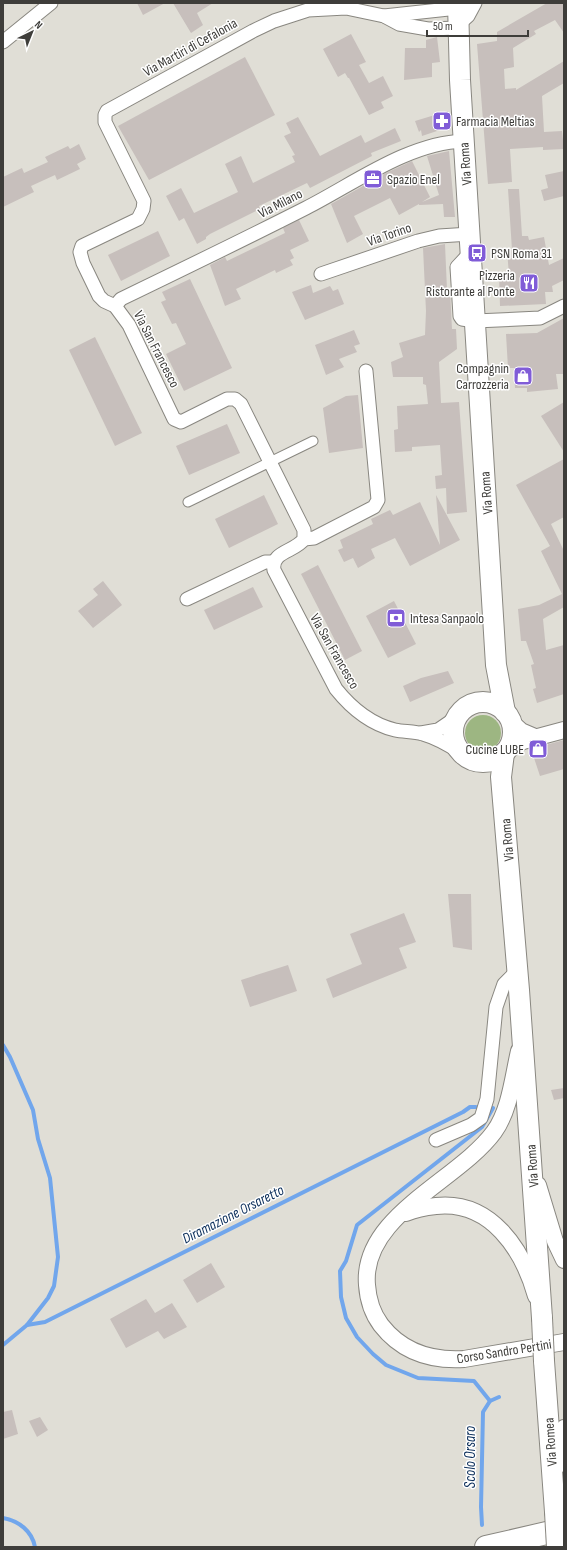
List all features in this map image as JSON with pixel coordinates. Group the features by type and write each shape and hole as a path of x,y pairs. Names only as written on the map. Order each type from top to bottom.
{"highway":[{"path":"486,1547 560,1520"}],"main road":[{"name":"Via Roma","path":"461,13 464,141 496,665 508,717"},
{"name":"Via Roma","path":"464,711 482,695 488,686 496,665"},
{"path":"480,702 489,703 508,717 513,731 512,740 506,752 488,762 479,762 466,756 454,740 453,732 464,711 480,702"},
{"name":"Via Roma","path":"506,752 501,777 518,970 538,1250 544,1361"},
{"name":"Via Roma","path":"466,756 492,783 504,804"},
{"name":"Via Romea","path":"544,1361 560,1520 557,1547"}],"street":[{"path":"3,42 51,3"},
{"path":"384,16 432,7 461,13"},
{"path":"428,29 432,7"},
{"name":"Via Martiri di Cefalonia","path":"105,115 107,111 203,57 253,31 296,13 308,10 346,8 384,16"},
{"path":"384,16 399,24 428,29 461,13"},
{"name":"Via San Francesco","path":"105,115 105,122 144,201 143,209 138,219 82,246 80,252 83,263 99,296 104,301 115,306 129,325 174,419 181,422 227,399 235,399 241,404 304,530 304,539"},
{"name":"Via Milano","path":"115,306 121,299 307,208 406,155 434,144 464,141"},
{"name":"Via Torino","path":"321,274 418,241 439,236 471,243"},
{"path":"475,321 540,318 564,306"},
{"path":"187,599 265,562 273,562 276,557 300,545 304,539 314,538 374,507 377,504 378,500 366,371"},
{"path":"188,502 313,441"},
{"name":"Via San Francesco","path":"273,562 274,570 324,669 346,702 368,719 385,727 421,733 435,738 466,756"},
{"name":"Via San Francesco","path":"421,733 438,730 464,711"},
{"path":"508,717 521,731 535,737"},
{"path":"506,752 523,741 564,730"},
{"path":"436,1140 471,1125 481,1118 484,1113 487,1099 496,1007 504,984 518,970"},
{"name":"Corso Sandro Pertini","path":"522,1037 506,1105 495,1131 470,1157 386,1228 372,1250 366,1280 370,1303 374,1313 389,1335 400,1344 415,1352 431,1357 449,1360 496,1354 564,1342"},
{"path":"531,1156 554,1241 564,1260"},
{"name":"Corso Sandro Pertini","path":"396,1218 408,1212 425,1207 445,1205 464,1207 482,1215 500,1228 513,1243 532,1282 542,1318"},
{"path":"560,1520 558,1454 564,1428"}],"green space":[{"path":"487,715 496,720 500,726 500,740 496,746 487,751 479,751 470,746 466,740 465,729 470,720 476,716"}],"building":[{"path":"137,3 165,3 143,15"},
{"path":"173,3 213,3 197,13 203,25 191,33"},
{"path":"547,3 564,3 564,33 555,20 534,31 536,34 513,48 514,67 504,69 505,89 516,88 516,90 564,61 564,83 542,96 544,132 562,131 564,149 543,150 543,147 510,149 512,182 488,184 477,44 497,41 497,32"},
{"path":"351,34 366,62 359,65 369,83 383,76 393,96 381,102 384,108 369,115 349,78 345,73 338,77 323,49"},
{"path":"437,37 440,62 432,63 432,77 404,80 405,48 426,48 426,40"},
{"path":"245,57 275,115 149,180 118,126"},
{"path":"448,111 449,127 422,136 421,130 419,132 415,121"},
{"path":"298,117 320,156 361,135 365,143 395,128 401,141 371,153 372,156 310,188 307,183 259,206 260,209 210,234 206,237 206,239 197,244 184,218 179,221 166,196 181,188 194,213 238,192 225,164 241,156 253,183 295,162 292,156 295,155 284,136 291,133 286,123"},
{"path":"79,144 86,159 77,164 80,169 57,180 55,175 31,186 34,192 3,207 3,177 22,168 24,173 48,162 45,157 68,146 70,149"},
{"path":"449,151 455,217 444,217 443,204 419,204 399,215 390,198 354,216 363,234 347,243 331,204 386,173 412,161 430,197 422,202 439,195 427,156"},
{"path":"564,171 564,196 544,201 541,190 548,188 545,175"},
{"path":"508,189 519,189 522,236 528,236 529,240 544,237 549,265 564,258 564,280 552,286 553,292 545,292 546,304 500,306 499,275 509,275 507,250 512,250"},
{"path":"299,220 309,241 290,250 294,258 290,260 293,265 276,273 275,270 236,289 241,299 225,306 210,265 225,257 227,261 285,233 283,228"},
{"path":"158,231 170,256 121,281 108,255"},
{"path":"445,244 447,290 450,290 452,329 456,329 457,349 439,362 441,403 459,402 467,512 447,514 446,488 436,489 435,476 442,475 440,445 412,447 412,451 395,452 394,430 398,429 397,406 428,404 426,385 423,384 423,377 393,377 391,362 403,357 399,343 425,335 426,311 423,248"},
{"path":"190,279 232,368 184,391 166,354 186,344 176,323 172,324 161,302 166,300 162,292"},
{"path":"311,285 313,293 330,286 333,291 338,289 344,304 305,320 292,292"},
{"path":"564,318 564,374 556,374 558,389 527,392 527,388 515,388 514,368 508,368 506,334 537,333"},
{"path":"354,330 360,344 354,346 357,352 339,359 344,367 326,375 315,345"},
{"path":"95,337 142,433 115,446 69,350"},
{"path":"358,395 363,448 329,453 323,408 346,396"},
{"path":"564,402 564,452 541,416"},
{"path":"227,424 240,453 189,475 176,446"},
{"path":"564,459 564,517 551,524 564,551 564,607 543,619 546,650 564,645 564,694 537,703 533,689 536,688 531,665 534,664 526,641 521,641 518,609 539,605 562,594 541,551 550,546 516,485"},
{"path":"264,495 278,524 229,548 215,519"},
{"path":"436,495 460,540 410,566 395,538 371,549 375,558 358,568 353,558 344,562 338,550 343,548 340,540 373,524 371,519 390,510 393,515 420,502 440,545"},
{"path":"318,565 362,651 345,660 301,574"},
{"path":"103,581 122,605 93,628 78,611 98,595 93,589"},
{"path":"253,587 263,607 214,630 204,610"},
{"path":"394,601 416,644 388,658 366,616"},
{"path":"448,671 454,683 410,702 403,686 421,678"},
{"path":"564,740 564,769 540,776 531,749"},
{"path":"448,894 471,894 472,950 453,947"},
{"path":"404,913 416,942 399,948 407,968 333,998 326,979 362,964 350,934"},
{"path":"288,965 297,991 250,1007 241,980"},
{"path":"564,1088 564,1098 554,1100 551,1090"},
{"path":"211,1263 225,1287 197,1303 183,1280"},
{"path":"146,1299 155,1313 172,1303 187,1327 164,1339 158,1331 126,1348 110,1319"},
{"path":"12,1410 18,1434 3,1439 3,1412"},
{"path":"40,1417 48,1430 37,1437 29,1421"}],"waterway":[{"path":"3,1045 10,1057 33,1110 38,1139 50,1178 58,1257 54,1286 48,1298 27,1325"},
{"name":"Diramazione Orsaretto","path":"3,1345 27,1325 45,1322 463,1112 470,1107 476,1107"},
{"name":"Diramazione Orsaretto","path":"490,1401 474,1381 418,1378 386,1365 373,1354 357,1337 346,1318 341,1297 340,1271 346,1261 357,1225 482,1127 493,1108"},
{"name":"Scolo Orsaro","path":"482,1525 483,1412 490,1401 499,1397"},
{"name":"Diramazione Orsaretto","path":"3,1518 9,1519 24,1528 31,1536 35,1547"}],"place":[{"name":"Farmacia Meltias","path":"442,121"},
{"name":"Spazio Enel","path":"373,179"},
{"name":"PSN Roma 31","path":"477,253"},
{"name":"Pizzeria Ristorante al Ponte","path":"529,283"},
{"name":"Compagnin Carrozzeria","path":"523,376"},
{"name":"Intesa Sanpaolo","path":"396,618"},
{"name":"Cucine LUBE","path":"538,749"}]}
